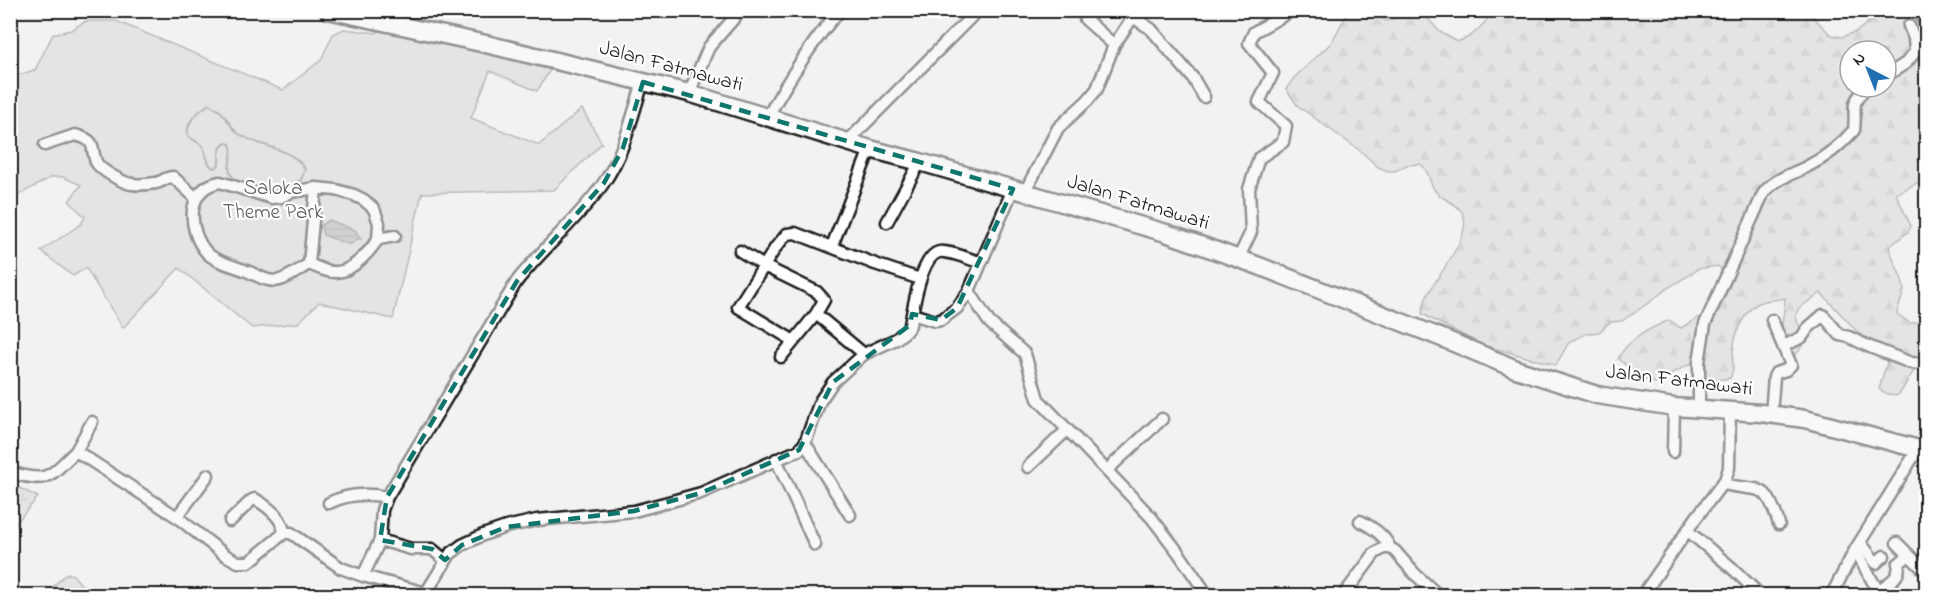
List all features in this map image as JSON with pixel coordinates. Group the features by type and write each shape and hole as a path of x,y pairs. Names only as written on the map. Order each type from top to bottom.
{"highway":[{"name":"Jalan Fatmawati","path":"328,10 486,44 689,93 870,149 1166,233 1442,338 1516,369 1597,395 1674,407 1771,414 1805,419 1922,450"}],"street":[{"path":"689,93 709,47 741,10"},
{"path":"767,118 805,56 840,10"},
{"path":"848,141 978,10"},
{"path":"1238,259 1251,232 1249,189 1259,158 1283,142 1286,126 1259,102 1273,73 1249,43 1254,32 1293,10"},
{"path":"1918,10 1926,24"},
{"path":"912,314 935,321 941,320 957,308 969,291 980,262 1019,190 1058,128 1097,89 1114,45 1132,14 1151,29 1193,78 1204,97"},
{"path":"1085,20 1114,45"},
{"path":"1898,68 1915,52 1914,38 1909,26"},
{"path":"363,576 380,540 382,510 387,497 517,281 535,258 582,210 604,183 623,148 643,82"},
{"path":"1700,409 1699,362 1705,324 1763,194 1776,181 1808,166 1839,147 1854,130 1856,99"},
{"path":"45,145 75,135 79,136 90,142 94,148 98,165 124,182 157,183 166,177 173,177 196,198"},
{"path":"832,246 870,149"},
{"path":"887,222 920,162"},
{"path":"220,182 272,198 316,188 336,190 364,200 374,209 379,223 378,239 372,249 344,270 337,272 309,264 280,280 272,281 214,259 196,237 191,216 196,198 213,183 220,182"},
{"path":"309,264 316,188"},
{"path":"794,341 738,307 786,234 795,233 920,279"},
{"path":"378,239 395,236"},
{"path":"740,251 764,266 820,294 824,300 816,314 781,357"},
{"path":"284,532 297,535 341,568 428,594 445,560 462,545 506,527 569,516 634,511 701,493 799,450 805,444 820,401 833,382 864,354 901,336 910,325 920,279 932,256 942,251 980,262"},
{"path":"969,291 989,322 1025,354 1038,399 1151,517 1208,596"},
{"path":"816,314 864,354"},
{"path":"1784,346 1802,337 1808,328 1823,315 1840,335 1911,363 1926,364"},
{"path":"1771,414 1774,377 1776,373 1791,365 1772,320"},
{"path":"1673,452 1674,407"},
{"path":"1642,596 1723,484 1729,468 1730,411"},
{"path":"1107,470 1162,418"},
{"path":"10,472 38,479 47,477 76,451 92,422"},
{"path":"1028,467 1067,430"},
{"path":"805,444 850,515"},
{"path":"1831,596 1858,546 1922,450"},
{"path":"76,451 177,517 225,555 244,563 253,560 284,532 280,519 255,499 231,520"},
{"path":"776,459 815,545"},
{"path":"177,517 208,475"},
{"path":"1723,484 1760,490 1769,498 1779,524"},
{"path":"330,503 346,496 387,497"},
{"path":"1360,521 1373,528 1387,541 1390,548"},
{"path":"1688,531 1761,596"},
{"path":"380,540 411,549 432,549 445,560"},
{"path":"1897,543 1926,570"},
{"path":"1858,546 1878,591 1896,577 1899,572 1898,564 1909,555"},
{"path":"1858,546 1876,562 1884,556"},
{"path":"1342,596 1376,553 1384,548 1395,551 1420,580 1439,596"}],"highlighted area":[{"path":"643,82 1013,189 957,308 941,320 912,314 910,325 833,382 799,450 701,493 634,511 506,527 462,545 445,560 432,549 380,540 387,497 517,281 604,183 623,148"}],"green space":[{"path":"1351,11 1372,11 1386,21 1394,18 1398,11 1421,11 1440,32 1458,42 1478,30 1492,11 1807,11 1831,35 1842,37 1856,32 1869,22 1892,11 1926,11 1926,192 1919,182 1896,194 1911,226 1908,232 1889,247 1904,290 1897,314 1910,323 1926,321 1926,361 1913,373 1900,394 1892,396 1879,389 1889,356 1866,341 1821,293 1799,308 1796,314 1806,338 1794,356 1785,349 1782,342 1785,298 1761,302 1749,311 1740,324 1735,340 1733,370 1730,378 1705,380 1703,366 1688,365 1655,383 1642,378 1618,359 1633,340 1647,331 1669,320 1681,328 1703,315 1725,297 1731,282 1718,266 1697,269 1622,321 1610,322 1599,332 1586,334 1573,340 1568,344 1556,365 1482,345 1422,314 1427,296 1459,243 1465,221 1462,212 1436,192 1426,170 1420,164 1407,165 1395,171 1378,167 1363,153 1298,106 1286,89 1294,78 1331,43 1348,12"},
{"name":"Saloka Theme Park","path":"86,21 116,21 283,90 321,60 333,34 344,29 377,33 379,25 555,62 537,91 490,71 471,118 539,145 582,109 602,143 554,190 422,193 393,319 319,302 298,323 252,328 179,268 123,328 86,268 73,276 41,251 81,224 85,217 69,201 81,185 63,177 52,177 11,199 11,77 35,70 53,34 71,30"},
{"path":"11,484 38,497 11,529"},
{"path":"67,573 73,575 90,595 44,595"}],"shaded area":[{"path":"329,220 355,230 361,239 357,239 350,245 323,235 321,225"}],"waterway":[{"path":"209,104 221,112 239,134 299,161 305,169 301,180 285,186 269,188 253,187 238,182 230,172 231,148 230,144 226,143 220,149 219,164 213,168 209,164 203,146 188,136 190,122 209,104"}]}
